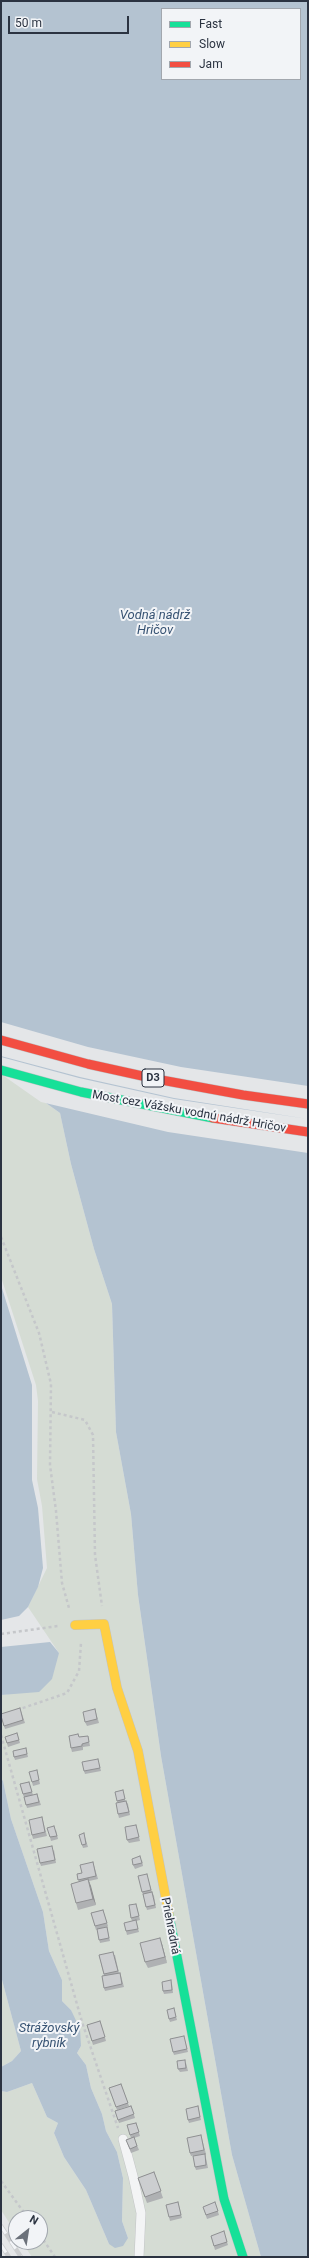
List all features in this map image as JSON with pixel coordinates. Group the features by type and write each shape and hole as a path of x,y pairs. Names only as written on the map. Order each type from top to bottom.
{"main road":[{"name":"D3","path":"1,1040 88,1064 156,1079 243,1095 308,1104"},
{"name":"Most cez Vážsku vodnú nádrž Hričov","path":"1,1070 81,1092 152,1107 238,1123 308,1132"},
{"path":"75,1625 104,1624"},
{"name":"Priehradná","path":"104,1624 117,1688 138,1751 224,2199 244,2257"}],"lane":[{"path":"122,2139 133,2176 141,2213 139,2257"}],"path":[{"path":"1,1237 38,1333 51,1384 52,1412 50,1465 56,1511 62,1583 75,1625 82,1641 79,1650 79,1671 67,1693 15,1710"},
{"path":"52,1412 85,1420 93,1435 95,1555 104,1624"},
{"path":"1,1634 47,1626 75,1625"},
{"path":"1,1735 82,2022 122,2139"},
{"path":"1,2181 22,2210"},
{"path":"48,2248 54,2257"}],"shaded area":[{"path":"1,1071 60,1113 71,1164 94,1249 112,1304 116,1432 131,1514 138,1595 161,1756 232,2155 261,2257 32,2257 27,2250 48,2250 48,2210 8,2210 8,2221 1,2210 1,2091 7,2092 32,2083 47,2117 58,2123 54,2133 64,2157 86,2190 109,2244 128,2238 122,2221 123,2178 117,2152 106,2131 102,2114 91,2088 86,2065 77,2053 81,2046 71,2010 62,2001 62,1980 49,1951 43,1912 11,1819 3,1781 1,1778 1,1695 15,1693 59,1653 28,1607 47,1568 42,1506 37,1479 38,1401 36,1385 1,1277"},
{"path":"1,1976 21,2051 12,2061 1,2067"}],"water":[{"name":"Vodná nádrž Hričov","path":"1,1 308,1 308,2257 261,2257 232,2155 161,1756 138,1595 131,1514 116,1432 112,1304 94,1249 71,1164 60,1113 1,1071"},
{"path":"1,1285 32,1385 32,1480 38,1508 43,1568 38,1587 28,1607 19,1616 1,1620"},
{"path":"50,1642 59,1653 52,1679 39,1692 1,1695 1,1647"},
{"name":"Strážovský rybník","path":"1,1778 3,1781 11,1819 43,1912 49,1951 62,1980 62,2001 71,2010 80,2029 81,2046 77,2053 86,2065 91,2088 102,2114 106,2131 117,2152 123,2178 122,2221 128,2238 123,2246 115,2248 109,2244 86,2190 64,2157 54,2133 58,2123 47,2117 32,2083 7,2092 1,2091 1,2067 12,2061 21,2051 1,1976"}],"pier":[{"path":"1,1022 88,1047 181,1067 308,1086 308,1119 174,1098 80,1077 1,1056"},
{"path":"1,1057 79,1078 174,1099 308,1119 308,1153 168,1132 41,1102 1,1074"}],"building":[{"path":"20,1708 23,1720 4,1726 1,1714"},
{"path":"95,1709 97,1719 85,1722 83,1712"},
{"path":"17,1733 19,1740 7,1743 5,1737"},
{"path":"78,1734 79,1737 88,1736 89,1742 82,1744 82,1746 71,1748 69,1736"},
{"path":"26,1748 27,1754 14,1757 13,1751"},
{"path":"98,1759 100,1768 84,1771 82,1762"},
{"path":"37,1770 39,1780 32,1782 29,1772"},
{"path":"29,1782 32,1792 23,1794 20,1784"},
{"path":"123,1790 125,1799 117,1801 115,1792"},
{"path":"37,1794 39,1802 26,1805 24,1797"},
{"path":"126,1801 129,1812 118,1814 116,1803"},
{"path":"42,1817 45,1832 32,1835 29,1820"},
{"path":"136,1825 139,1837 127,1840 125,1827"},
{"path":"54,1826 57,1836 50,1837 47,1828"},
{"path":"84,1833 86,1844 82,1845 79,1835"},
{"path":"52,1846 55,1860 40,1863 37,1849"},
{"path":"140,1856 142,1863 133,1865 132,1859"},
{"path":"93,1862 96,1876 78,1880 77,1874 82,1873 80,1865"},
{"path":"147,1874 151,1890 142,1892 138,1876"},
{"path":"88,1879 93,1899 76,1903 71,1884"},
{"path":"152,1892 155,1905 146,1907 143,1894"},
{"path":"136,1904 139,1916 131,1918 129,1905"},
{"path":"103,1910 107,1923 95,1926 91,1913"},
{"path":"136,1920 138,1929 126,1931 124,1923"},
{"path":"107,1927 109,1938 99,1940 97,1929"},
{"path":"160,1938 165,1957 145,1962 140,1943"},
{"path":"113,1952 118,1971 104,1974 99,1955"},
{"path":"120,1973 122,1984 104,1988 102,1976"},
{"path":"171,1980 172,1990 163,1991 162,1982"},
{"path":"174,2008 176,2017 169,2019 167,2010"},
{"path":"100,2021 105,2037 92,2041 87,2025"},
{"path":"184,2036 187,2049 173,2052 170,2039"},
{"path":"185,2060 186,2068 178,2069 177,2061"},
{"path":"121,2084 128,2103 116,2107 109,2088"},
{"path":"131,2106 134,2114 118,2120 115,2111"},
{"path":"198,2106 200,2117 188,2120 186,2109"},
{"path":"136,2123 139,2132 130,2135 127,2125"},
{"path":"201,2135 204,2150 190,2153 187,2138"},
{"path":"134,2137 137,2146 130,2149 126,2140"},
{"path":"205,2154 206,2165 195,2167 193,2156"},
{"path":"154,2172 161,2191 145,2197 138,2178"},
{"path":"178,2202 181,2215 169,2217 166,2205"},
{"path":"215,2202 218,2211 206,2215 203,2207"},
{"path":"224,2231 227,2242 214,2246 211,2236"}],"railway":[{"path":"1,2226 21,2257"},
{"path":"1,2245 9,2257"}],"traffic: fast":[{"path":"1,1070 81,1092 213,1118"},
{"path":"169,1915 224,2199 243,2257"}],"traffic: slow":[{"path":"75,1625 104,1624 117,1688 138,1751 169,1915"}],"traffic: jam":[{"path":"1,1040 88,1064 156,1079 243,1095 308,1104"},
{"path":"213,1118 308,1132"}]}
